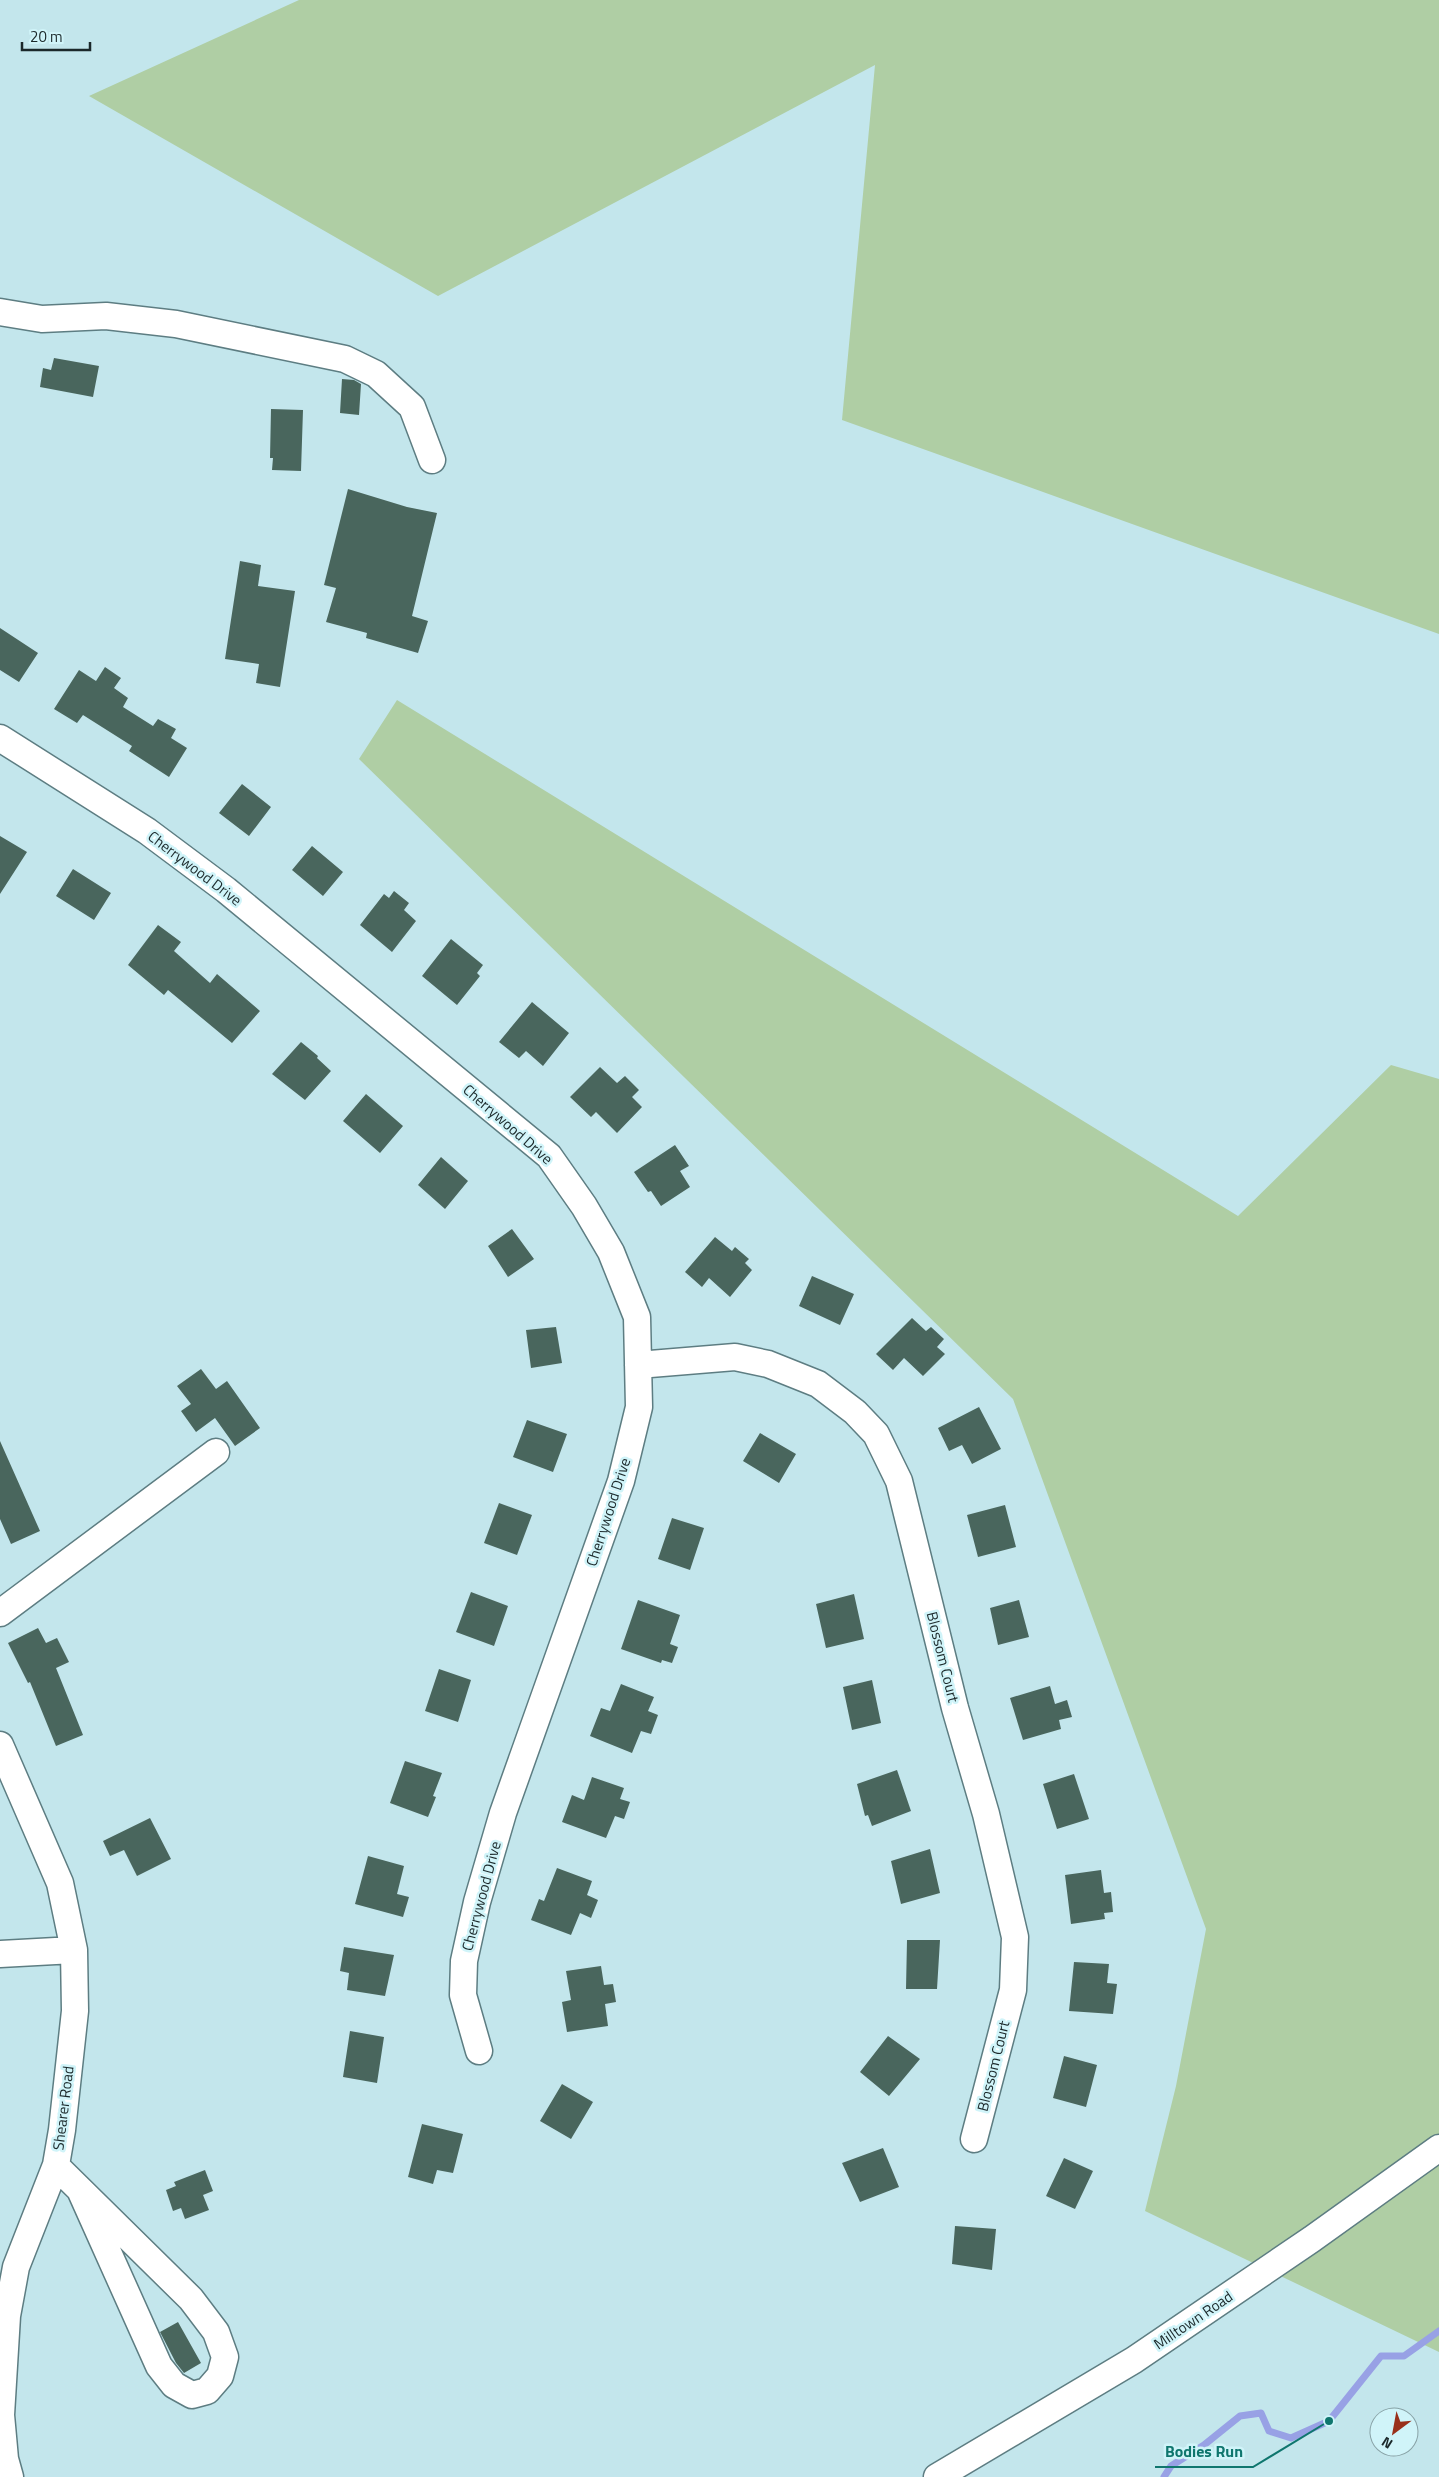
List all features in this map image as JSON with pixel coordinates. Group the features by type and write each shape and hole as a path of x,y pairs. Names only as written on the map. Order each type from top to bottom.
{"street":[{"path":"0,312 42,319 106,316 176,324 345,359 376,374 412,408 432,460"},
{"name":"Cherrywood Drive","path":"0,738 147,831 226,890 549,1156 584,1206 611,1252 637,1317 638,1407 621,1481 503,1813 477,1902 464,1961 463,1995 479,2051"},
{"name":"Blossom Court","path":"638,1365 735,1357 768,1364 818,1384 854,1412 876,1434 899,1481 955,1708 986,1814 1015,1937 1013,1990 974,2139"},
{"path":"0,1613 216,1452"},
{"name":"Shearer Road","path":"0,1745 60,1883 74,1950 75,2011 62,2130 56,2166 7,2274 7,2316 1,2415 5,2459 10,2477"},
{"path":"0,1954 74,1950"},
{"name":"Milltown Road","path":"937,2477 1134,2360 1312,2239 1439,2148"},
{"path":"56,2166 191,2299 216,2332 225,2357 220,2376 207,2391 192,2395 174,2386 159,2366 81,2192"}],"green space":[{"path":"299,0 1439,0 1439,634 842,420 875,65 438,296 89,96"},
{"path":"397,700 1238,1216 1391,1065 1439,1079 1439,2352 1145,2211 1176,2086 1206,1929 1013,1399 359,759"}],"building":[{"path":"54,358 99,366 93,397 40,387 43,368 51,370"},
{"path":"342,379 354,380 361,384 359,415 340,413"},
{"path":"271,409 303,410 301,471 272,470 273,458 270,458"},
{"path":"348,489 407,507 437,513 412,616 428,621 418,653 366,638 367,633 326,622 336,588 324,585"},
{"path":"240,561 261,565 258,586 295,591 280,687 256,683 259,664 225,659"},
{"path":"0,628 38,653 19,682 0,670"},
{"path":"105,667 121,678 114,688 128,698 123,707 153,726 158,719 176,729 171,738 187,748 169,777 129,751 132,746 83,715 77,723 54,709 79,670 96,681"},
{"path":"242,784 271,807 249,836 219,813"},
{"path":"0,836 27,852 0,894"},
{"path":"312,846 343,872 323,896 292,870"},
{"path":"73,869 111,893 94,920 56,896"},
{"path":"394,891 409,903 404,910 416,921 392,952 360,925 384,894 389,898"},
{"path":"158,925 181,942 174,951 210,983 217,974 260,1011 232,1043 168,990 164,995 128,965"},
{"path":"451,939 483,965 477,973 480,976 457,1005 422,976"},
{"path":"532,1002 569,1033 543,1066 526,1051 519,1058 499,1042"},
{"path":"301,1042 318,1056 317,1058 331,1071 305,1100 272,1074"},
{"path":"600,1067 617,1083 625,1076 639,1090 632,1097 642,1107 617,1133 596,1112 591,1117 570,1097"},
{"path":"366,1094 403,1126 380,1153 343,1121"},
{"path":"675,1145 689,1166 680,1171 690,1187 661,1206 634,1172"},
{"path":"441,1157 468,1181 445,1209 418,1185"},
{"path":"512,1229 534,1259 508,1277 488,1246"},
{"path":"715,1237 732,1251 735,1247 749,1259 745,1263 752,1270 730,1297 709,1278 702,1287 685,1272"},
{"path":"812,1276 854,1294 840,1325 799,1306"},
{"path":"912,1318 926,1331 931,1327 944,1339 937,1347 945,1354 923,1376 904,1358 893,1370 876,1354"},
{"path":"556,1327 562,1363 531,1368 526,1330"},
{"path":"201,1369 216,1389 227,1381 260,1428 235,1446 215,1418 196,1432 181,1411 191,1404 177,1386"},
{"path":"979,1407 1001,1449 972,1464 962,1445 949,1451 938,1428"},
{"path":"527,1420 567,1434 553,1472 513,1457"},
{"path":"760,1433 796,1454 779,1483 743,1461"},
{"path":"0,1441 40,1531 11,1544 0,1519"},
{"path":"499,1503 532,1515 517,1555 484,1543"},
{"path":"1005,1505 1016,1547 978,1557 967,1515"},
{"path":"672,1518 704,1528 690,1570 658,1559"},
{"path":"471,1592 508,1606 494,1646 456,1632"},
{"path":"854,1594 864,1639 826,1648 816,1604"},
{"path":"638,1600 680,1615 670,1644 678,1647 672,1663 662,1660 661,1663 621,1649"},
{"path":"1019,1600 1029,1637 998,1645 990,1608"},
{"path":"38,1628 46,1643 57,1638 69,1662 56,1668 83,1735 56,1746 30,1682 28,1683 8,1643"},
{"path":"439,1669 471,1680 458,1722 425,1711"},
{"path":"872,1680 881,1723 852,1730 843,1687"},
{"path":"621,1684 654,1697 648,1711 658,1715 651,1734 641,1731 632,1753 590,1736 601,1708 610,1711"},
{"path":"1050,1686 1055,1704 1067,1700 1072,1717 1059,1720 1061,1729 1023,1740 1010,1698"},
{"path":"405,1761 442,1773 433,1796 436,1797 428,1817 390,1803"},
{"path":"897,1770 911,1811 872,1826 868,1815 865,1816 857,1784"},
{"path":"1074,1774 1089,1819 1057,1829 1043,1784"},
{"path":"592,1777 624,1788 620,1799 630,1802 624,1819 615,1816 606,1838 562,1822 572,1795 584,1800"},
{"path":"150,1818 171,1859 137,1876 124,1850 110,1856 103,1841"},
{"path":"930,1849 940,1893 901,1904 891,1861"},
{"path":"368,1856 404,1866 397,1894 409,1897 403,1917 355,1904"},
{"path":"557,1868 592,1881 587,1895 598,1900 591,1918 580,1913 571,1935 531,1920 539,1899 544,1901"},
{"path":"1101,1870 1104,1893 1111,1892 1113,1912 1104,1913 1105,1919 1071,1924 1065,1875"},
{"path":"907,1940 940,1940 937,1989 906,1989"},
{"path":"344,1947 394,1955 385,1996 347,1990 349,1973 340,1971"},
{"path":"1074,1962 1109,1964 1107,1983 1117,1984 1113,2014 1069,2011"},
{"path":"601,1966 604,1985 613,1984 616,2002 605,2004 608,2026 567,2032 562,2002 571,2000 566,1971"},
{"path":"350,2031 384,2037 377,2083 343,2077"},
{"path":"888,2036 920,2059 889,2096 860,2072"},
{"path":"1064,2056 1097,2065 1086,2107 1053,2098"},
{"path":"562,2084 593,2102 571,2139 540,2121"},
{"path":"422,2124 463,2134 453,2173 437,2170 433,2184 408,2177"},
{"path":"883,2148 899,2187 860,2202 842,2163"},
{"path":"1064,2158 1093,2171 1075,2209 1046,2196"},
{"path":"205,2170 213,2191 203,2195 209,2210 185,2219 181,2208 173,2211 166,2190 176,2186 174,2182"},
{"path":"955,2226 996,2229 992,2270 952,2264"},
{"path":"178,2322 201,2363 184,2373 176,2363 160,2332"}],"waterway":[{"path":"1164,2477 1171,2466 1204,2445 1240,2416 1261,2413 1269,2431 1291,2438 1329,2421 1381,2356 1404,2356 1439,2331"}],"place":[{"name":"Bodies Run","path":"1329,2421"}]}
